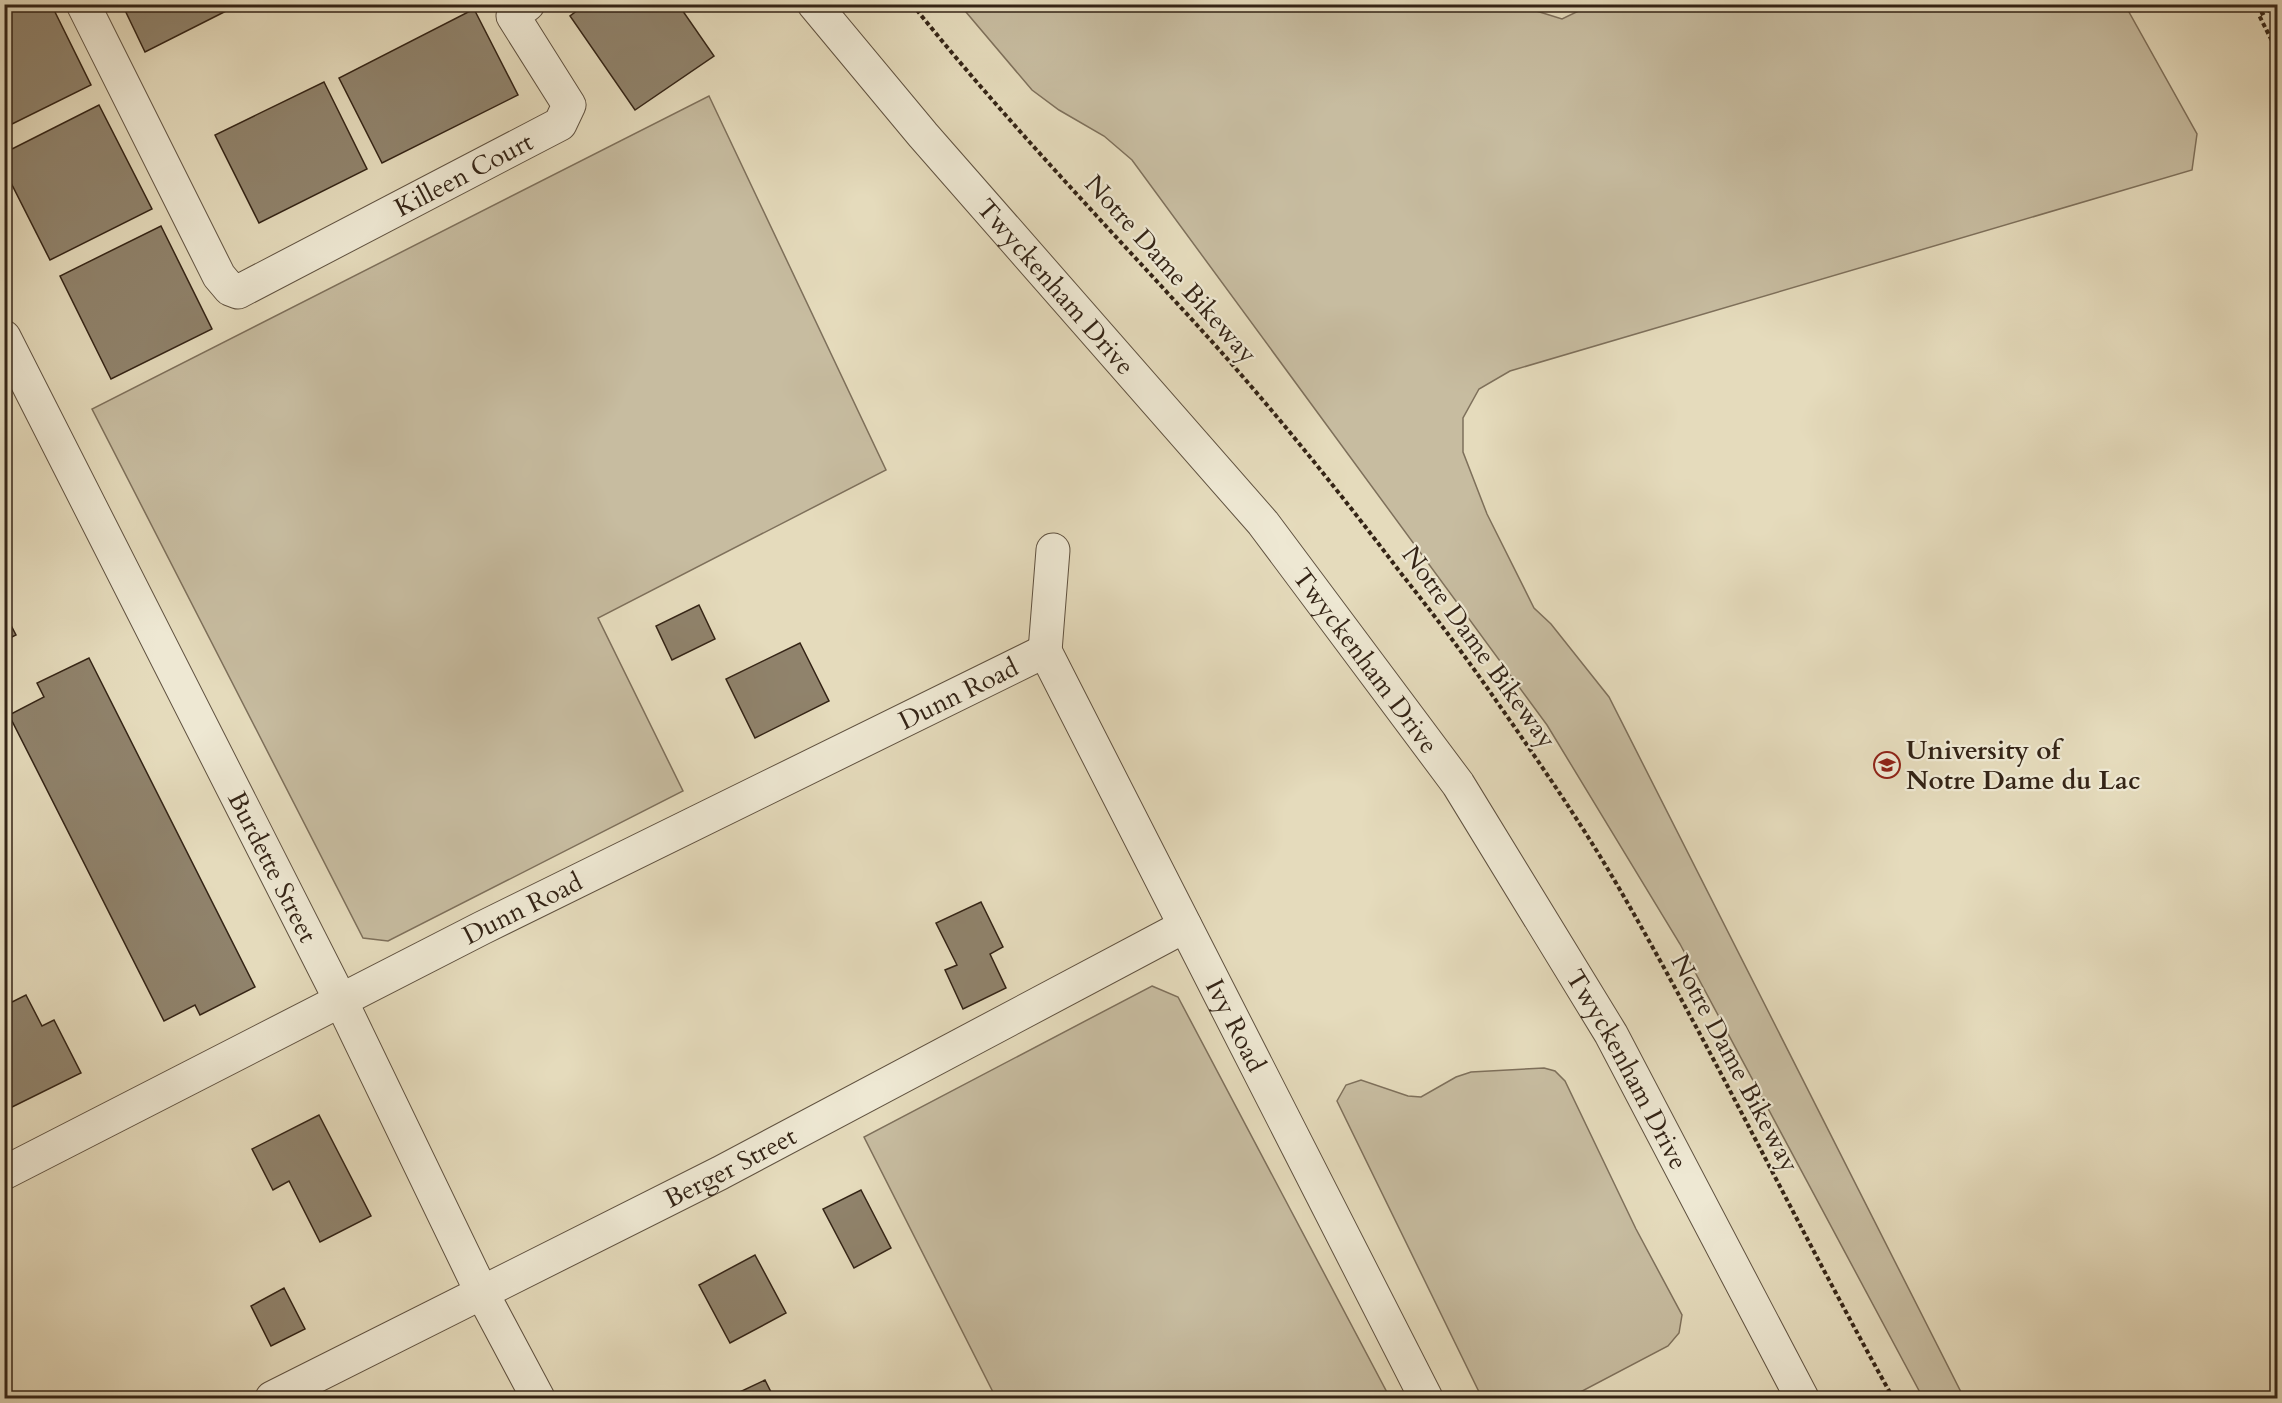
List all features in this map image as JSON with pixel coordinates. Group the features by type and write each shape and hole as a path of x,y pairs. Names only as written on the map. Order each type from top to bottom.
{"street":[{"name":"Killeen Court","path":"83,4 219,276 230,289 238,292 560,124 569,105 516,8"},
{"name":"Twyckenham Drive","path":"814,4 923,135 1263,523 1458,784 1611,1034 1802,1398"},
{"name":"Burdette Street","path":"4,337 341,1001 482,1293 538,1398"},
{"path":"1045,651 1053,550"},
{"name":"Dunn Road","path":"4,1173 482,928 1045,651"},
{"name":"Ivy Road","path":"1045,651 1426,1398"},
{"name":"Berger Street","path":"272,1398 720,1173 1185,926"}],"path":[{"name":"Notre Dame Bikeway","path":"912,4 1010,122 1288,428 1486,686 1563,799 1614,880 1893,1398"},
{"path":"2277,6 2259,15 2277,53"}],"shaded area":[{"path":"1514,4 1562,19 1593,4 2125,5 2197,134 2192,170 1510,371 1479,389 1463,418 1463,452 1487,514 1534,608 1551,624 1609,697 1964,1398 1923,1398 1680,944 1547,725 1132,160 1104,136 1059,110 1032,90 960,5"},
{"path":"709,96 886,470 598,618 683,791 388,941 363,938 92,409"},
{"path":"1152,986 1178,997 1390,1398 996,1398 864,1137"},
{"path":"1544,1068 1555,1071 1565,1081 1636,1229 1682,1315 1679,1333 1668,1346 1569,1398 1482,1398 1337,1101 1346,1085 1361,1080 1408,1096 1421,1097 1456,1077 1471,1072"}],"building":[{"path":"4,4 51,4 91,85 4,128"},
{"path":"122,4 240,4 145,52"},
{"path":"586,4 678,4 714,56 635,110 570,16"},
{"path":"474,9 518,95 382,163 339,78"},
{"path":"324,82 367,169 259,223 215,135"},
{"path":"99,105 152,209 50,260 4,169 4,153"},
{"path":"161,226 212,329 111,379 60,276"},
{"path":"699,605 715,639 672,660 656,626"},
{"path":"4,612 16,635 4,641"},
{"path":"800,643 829,701 755,738 726,679"},
{"path":"89,658 255,987 200,1015 195,1005 164,1021 9,715 44,697 37,683"},
{"path":"981,902 1003,947 990,954 1006,988 963,1009 945,970 957,965 936,923"},
{"path":"26,995 42,1026 54,1020 81,1073 4,1111 4,1006"},
{"path":"319,1115 371,1216 320,1242 289,1181 273,1190 252,1149"},
{"path":"861,1190 891,1248 854,1268 823,1209"},
{"path":"755,1255 786,1313 730,1343 699,1285"},
{"path":"284,1288 305,1329 271,1346 251,1306"},
{"path":"765,1380 774,1398 727,1398"}],"place":[{"name":"University of Notre Dame du Lac","path":"1887,765"}]}
